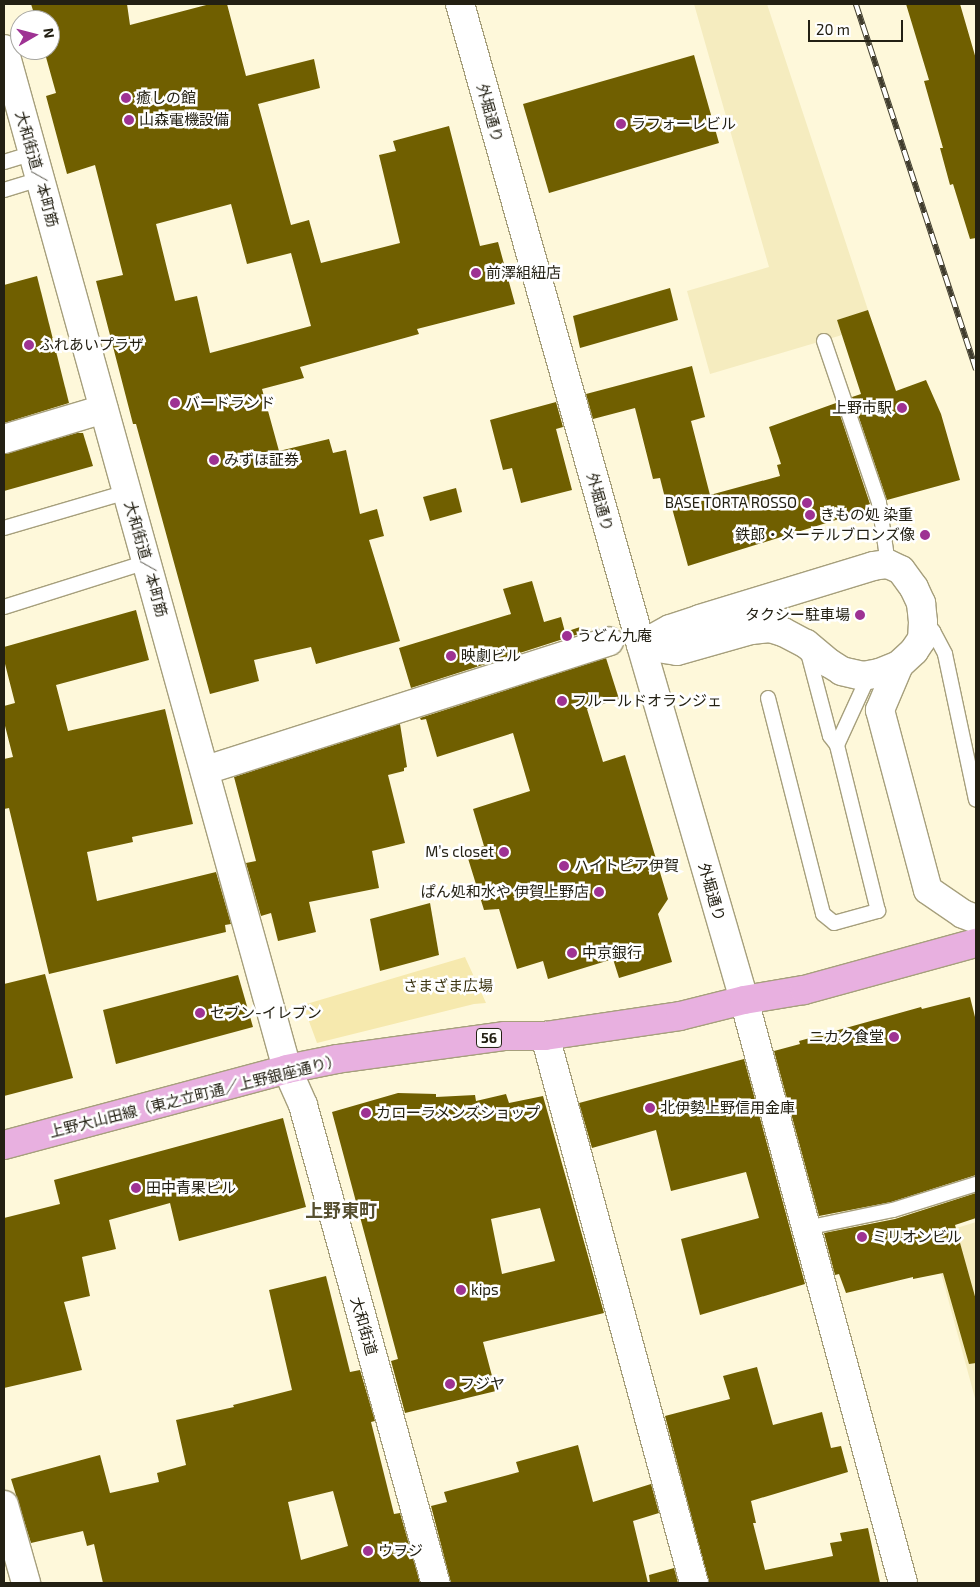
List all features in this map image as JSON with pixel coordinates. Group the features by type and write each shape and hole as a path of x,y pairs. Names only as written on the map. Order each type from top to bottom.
{"main road":[{"name":"上野大山田線（東之立町通／上野銀座通り）","path":"4,1145 287,1069 337,1059 505,1036 545,1036 680,1016 744,1000 804,990 976,943"}],"street":[{"name":"外堀通り","path":"460,4 641,645 744,1000 903,1583"},
{"name":"大和街道／本町筋","path":"4,49 206,770 287,1069"},
{"path":"4,439 104,409"},
{"path":"641,645 670,629 873,566 888,564 901,570 914,588 921,603 922,640 899,665 880,710 928,890 963,914 976,919"},
{"path":"641,645 676,651 751,630 770,628 783,632 806,644 842,671 863,676 899,665"},
{"path":"206,770 609,640"},
{"path":"545,1036 694,1583"},
{"name":"大和街道","path":"287,1069 302,1105 436,1583"},
{"path":"4,1505 26,1583"}],"lane":[{"path":"4,162 33,153"},
{"path":"4,190 40,179"},
{"path":"824,341 879,503 888,564"},
{"path":"4,528 127,492"},
{"path":"4,607 147,562"},
{"path":"923,622 933,631 945,654 976,800"},
{"path":"768,698 823,914 834,923 878,911 838,745 830,736 806,644"},
{"path":"838,745 869,675"},
{"path":"806,1228 893,1210 976,1184"}],"shaded area":[{"path":"694,4 767,4 868,310 837,320 842,335 710,374 687,291 769,267"},
{"path":"976,1222 976,1402 931,1236"}],"green space":[{"name":"さまざま広場","path":"465,957 486,1003 474,1004 317,1043 303,1005"}],"building":[{"path":"31,4 127,4 130,25 210,4 227,4 246,76 314,59 320,88 258,104 291,225 309,220 321,263 400,243 379,155 396,151 393,141 449,126 480,246 498,242 515,304 417,329 419,334 300,367 304,378 262,389 279,451 329,439 333,453 346,450 360,514 377,509 384,536 369,540 400,641 316,664 311,647 254,660 259,681 210,694 136,424 133,424 96,281 123,275 95,165 67,174 46,96 56,93 47,60 60,60 60,10 33,10","holes":["231,204 247,264 291,253 311,326 210,353 197,296 175,301 156,224"]},
{"path":"906,4 960,4 976,59 976,238 970,239 953,184 950,185 940,148 943,148 924,81 929,80"},
{"name":"ラフォーレビル","path":"694,55 719,143 549,193 523,104"},
{"name":"ふれあいプラザ","path":"37,276 69,403 4,423 4,285"},
{"path":"670,288 678,320 580,348 573,316"},
{"name":"上野市駅","path":"868,310 896,391 926,380 941,414 960,480 887,500 852,397 861,394 837,320"},
{"path":"692,366 705,417 691,421 710,495 780,476 777,465 781,464 769,427 836,403 870,504 867,505 868,510 688,566 670,501 666,502 660,478 653,479 635,408 593,419 586,394"},
{"path":"556,402 563,427 556,429 572,490 521,503 512,468 503,470 490,420"},
{"path":"77,433 83,433 93,466 4,491 4,454"},
{"path":"456,488 462,512 430,521 423,497"},
{"path":"532,581 544,622 561,617 565,632 580,627 582,633 411,688 399,648 511,614 503,589"},
{"path":"136,610 149,660 56,685 68,731 165,709 193,824 132,837 133,842 87,852 97,901 216,872 231,924 225,925 226,932 49,974 9,808 4,809 4,759 13,757 4,722 4,706 15,703 4,660 4,647"},
{"name":"ハイトピア伊賀","path":"606,658 619,699 587,709 603,762 625,755 668,899 658,914 672,962 619,978 613,959 548,979 543,961 517,969 499,909 484,910 466,852 484,846 473,809 530,791 513,733 437,757 426,719 421,720 420,718"},
{"path":"400,724 407,767 404,768 404,771 388,775 405,843 372,851 379,888 309,902 316,932 278,941 271,913 261,916 246,863 256,861 234,777"},
{"path":"430,903 439,955 380,971 370,919"},
{"path":"45,974 73,1078 4,1096 4,984"},
{"name":"セブン-イレブン","path":"238,975 253,1027 116,1064 103,1010"},
{"path":"970,997 976,1021 976,1175 891,1202 819,1216 774,1051 800,1044 799,1041 921,1007 922,1009"},
{"path":"744,1059 805,1284 700,1315 681,1239 759,1218 746,1172 671,1191 656,1130 592,1148 579,1103"},
{"path":"398,1093 436,1094 436,1097 475,1095 476,1101 506,1094 509,1103 543,1096 604,1313 483,1342 496,1391 405,1413 391,1361 398,1359 332,1112","holes":["540,1208 555,1261 502,1274 491,1219"]},
{"path":"283,1118 306,1207 179,1241 170,1203 109,1220 116,1249 82,1257 90,1296 64,1302 82,1370 4,1388 4,1218 60,1204 54,1180"},
{"path":"976,1193 976,1218 955,1225 976,1300 976,1363 969,1364 943,1273 913,1279 913,1277 846,1293 839,1274 835,1275 824,1233 895,1219"},
{"path":"326,1276 350,1372 360,1370 375,1421 371,1422 394,1514 400,1513 420,1583 103,1583 94,1544 87,1546 83,1531 31,1543 11,1479 100,1455 110,1493 159,1482 157,1473 186,1465 176,1420 234,1407 233,1405 292,1390 269,1290","holes":["333,1491 348,1546 301,1560 288,1502"]},
{"path":"757,1367 773,1425 822,1412 831,1448 841,1446 848,1472 751,1501 756,1523 753,1523 765,1570 833,1556 830,1543 842,1541 840,1533 868,1528 880,1583 709,1583 665,1416 730,1399 723,1376"},
{"path":"578,1445 593,1502 651,1484 659,1513 633,1521 648,1583 451,1583 431,1506 447,1502 444,1492 519,1472 516,1462"},
{"path":"674,1568 678,1583 650,1583 649,1575"}],"railway":[{"path":"856,4 976,370"}],"place":[{"name":"癒しの館","path":"126,98"},
{"name":"山森電機設備","path":"129,120"},
{"name":"ラフォーレビル","path":"621,124"},
{"name":"前澤組紐店","path":"476,273"},
{"name":"ふれあいプラザ","path":"29,345"},
{"name":"バードランド","path":"175,403"},
{"name":"上野市駅","path":"902,408"},
{"name":"みずほ証券","path":"214,460"},
{"name":"BASE TORTA ROSSO","path":"807,503"},
{"name":"きもの処 染重","path":"810,515"},
{"name":"鉄郎・メーテルブロンズ像","path":"925,535"},
{"name":"タクシー駐車場","path":"860,615"},
{"name":"うどん九庵","path":"567,636"},
{"name":"映劇ビル","path":"451,656"},
{"name":"フルールドオランジェ","path":"562,701"},
{"name":"M’s closet","path":"504,852"},
{"name":"ハイトピア伊賀","path":"564,866"},
{"name":"ぱん処和水や 伊賀上野店","path":"599,892"},
{"name":"中京銀行","path":"572,953"},
{"name":"セブン-イレブン","path":"200,1013"},
{"name":"ニカク食堂","path":"894,1037"},
{"name":"北伊勢上野信用金庫","path":"650,1108"},
{"name":"カローラメンズショップ","path":"366,1113"},
{"name":"田中青果ビル","path":"136,1188"},
{"name":"ミリオンビル","path":"862,1237"},
{"name":"kips","path":"461,1290"},
{"name":"フジヤ","path":"450,1384"},
{"name":"ウヲジ","path":"368,1551"}],"district":[{"name":"上野東町","path":"341,1210"}]}
